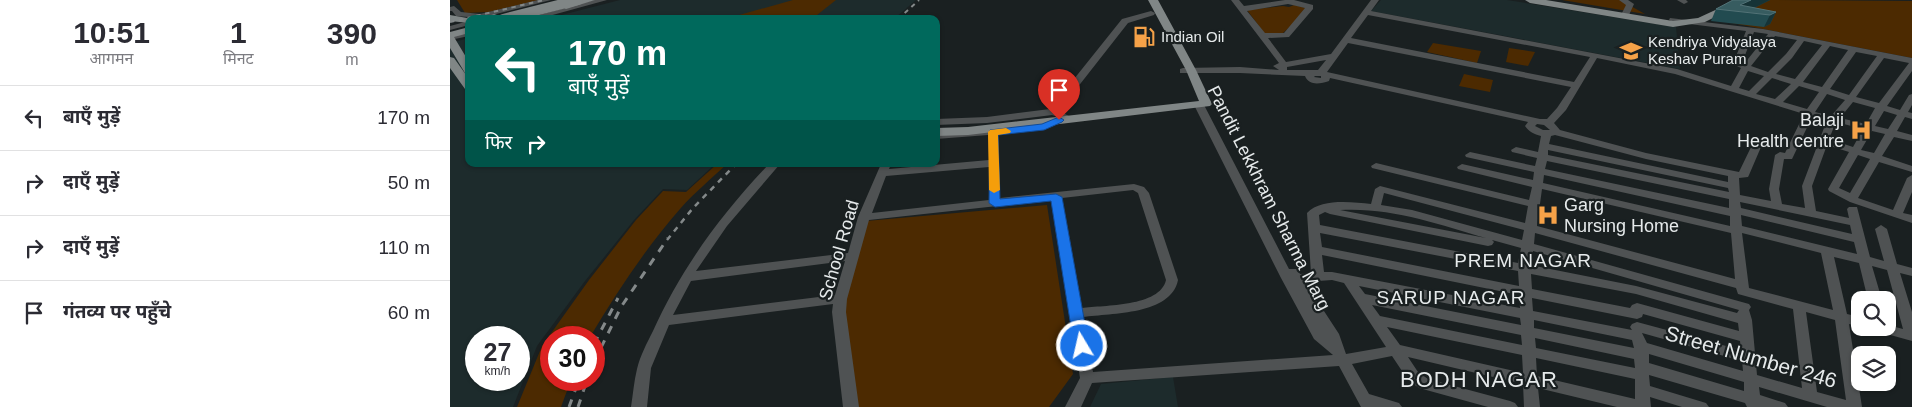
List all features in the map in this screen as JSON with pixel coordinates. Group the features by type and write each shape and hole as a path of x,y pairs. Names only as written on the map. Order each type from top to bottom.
{"main road":[{"path":"507,15 578,0"},
{"path":"519,15 590,0"},
{"name":"Pandit Lekkhram Sharma Marg","path":"1145,0 1151,13 1188,72"},
{"name":"Pandit Lekkhram Sharma Marg","path":"1153,0 1202,102"},
{"path":"1530,0 1673,24 1695,23 1744,0"},
{"path":"1548,0 1672,20 1689,18 1725,0"},
{"path":"450,18 465,21"},
{"path":"451,38 465,33"},
{"path":"451,38 465,33"},
{"path":"451,38 465,64"},
{"path":"450,60 465,82"},
{"path":"940,128 968,127 1202,102"},
{"path":"940,131 1059,116"}],"street":[{"path":"484,15 546,0"},
{"path":"517,15 565,0"},
{"path":"544,15 603,0"},
{"path":"1235,0 1283,68 1310,76"},
{"path":"1323,77 1334,56 1375,0"},
{"path":"1624,0 1630,4 1626,13"},
{"path":"1242,9 1289,1 1310,8 1286,35 1262,36"},
{"path":"450,9 454,8 458,14 469,15"},
{"path":"1366,12 1677,72 1809,113 1912,138"},
{"path":"940,136 1044,127 1059,116 1125,21 1151,13"},
{"path":"1672,20 1773,33 1912,61"},
{"path":"450,28 465,23"},
{"path":"1751,30 1738,64 1907,114"},
{"path":"1734,89 1746,67 1773,33"},
{"path":"1751,94 1789,56 1802,38"},
{"path":"1346,40 1575,85"},
{"path":"1777,103 1797,83 1828,43"},
{"path":"1777,206 1774,189 1780,155 1788,157 1809,113 1854,48"},
{"path":"1532,407 1524,268 1534,204 1550,129 1575,85 1595,55"},
{"path":"1811,213 1807,186 1824,141 1834,119 1882,55"},
{"path":"1188,72 1256,71 1283,68 1334,56"},
{"path":"1906,217 1853,204 1833,189 1881,107 1912,65"},
{"path":"1188,72 1323,77 1534,123 1734,197 1859,239"},
{"path":"1873,291 1855,223 1853,204 1890,132 1907,114 1912,97"},
{"path":"1202,102 1296,278 1334,338 1339,355"},
{"name":"Pandit Lekkhram Sharma Marg","path":"1202,102 1287,278 1321,339 1339,355 1366,403"},
{"path":"940,122 1059,116"},
{"path":"993,132 995,203"},
{"path":"1824,141 1912,169"},
{"path":"1753,403 1734,197 1756,147"},
{"path":"1516,150 1544,153 1855,223"},
{"path":"1470,155 1542,170 1734,197"},
{"path":"940,165 994,163"},
{"path":"1376,166 1534,204"},
{"path":"638,407 643,371 663,321 686,277 712,236 729,214 747,192 772,167"},
{"path":"884,168 906,167"},
{"name":"School Road","path":"851,407 839,312 840,299 864,216 884,168"},
{"path":"1462,168 1736,229 1912,272"},
{"path":"1912,178 1906,217 1912,231"},
{"path":"864,216 1056,197 1134,187 1140,189 1143,193 1172,280 1169,290 1152,302 1076,313"},
{"path":"1376,208 1380,189 1530,228 1799,306 1851,319"},
{"path":"1056,197 1087,378 1074,407"},
{"path":"1318,277 1313,213 1318,209 1337,206 1376,208 1412,213 1527,246 1744,313"},
{"path":"1318,209 1491,242 1527,246"},
{"path":"1315,228 1636,290 1744,313"},
{"path":"1881,229 1912,335 1896,331"},
{"path":"1316,250 1525,290 1753,403 1780,407"},
{"path":"1827,251 1842,316 1854,407"},
{"path":"686,277 852,256"},
{"path":"1296,278 1332,276 1526,314 1640,346 1701,407"},
{"path":"1348,279 1413,376 1424,384 1510,407"},
{"path":"1087,378 1396,350 1425,355 1643,407 1636,290"},
{"path":"1361,298 1527,332 1748,357"},
{"path":"663,321 840,299"},
{"path":"1799,306 1810,396"},
{"path":"1376,320 1529,352 1746,338"},
{"name":"Street Number 246","path":"1640,346 1848,407"},
{"path":"1366,403 1394,407"}],"shaded area":[{"path":"457,0 540,0 489,12 465,13"},
{"path":"620,0 916,0 899,15 562,15"},
{"path":"793,0 836,0 817,15 739,15"},
{"name":"Kendriya Vidyalaya Keshav Puram","path":"1381,0 1507,0 1676,27 1680,69 1371,11"},
{"path":"1562,0 1620,0 1645,14"},
{"path":"1763,0 1912,1 1912,58 1732,23"},
{"path":"1294,5 1306,8 1283,33 1265,34 1247,10 1289,7"},
{"path":"465,39 465,167 712,167 687,190 663,189 634,220 552,326 540,326 540,342 530,364 530,326 465,326 465,391 519,391 513,407 450,407 450,43"},
{"path":"1433,43 1481,51 1477,63 1427,52"},
{"path":"1509,48 1535,52 1528,66 1506,62"},
{"path":"1464,74 1493,80 1490,92 1459,86"},
{"path":"714,167 724,167 685,203 667,224 643,255 597,326 556,326 636,220 663,191 686,192"},
{"path":"1047,205 1073,374 1049,407 858,407 844,307 866,221"},
{"path":"540,351 540,391 567,391 561,407 517,407 524,391 530,391 530,375"},
{"path":"1173,377 1178,407 1090,407 1101,384"}],"building":[{"path":"1733,0 1751,0 1740,5 1776,12 1770,15 1716,9"}],"railway":[{"path":"480,15 544,0"},
{"path":"902,15 919,0"},
{"path":"450,22 465,18"},
{"path":"667,240 693,208 733,167"},
{"path":"605,340 621,307 668,238"},
{"path":"603,326 618,298"},
{"path":"569,407 575,391"},
{"path":"578,407 583,391"}],"slow traffic":[{"path":"994,190 993,132 1006,131"}],"place":[{"name":"Indian Oil","path":"1144,37"},
{"name":"Kendriya Vidyalaya Keshav Puram","path":"1631,51"},
{"name":"Balaji Health centre","path":"1861,130"},
{"name":"Garg Nursing Home","path":"1548,215"}],"district":[{"name":"PREM NAGAR","path":"1523,260"},
{"name":"SARUP NAGAR","path":"1451,297"},
{"name":"BODH NAGAR","path":"1479,379"}],"route":[{"path":"1059,120 1044,127 993,132 995,203 1056,197 1082,346"}]}
